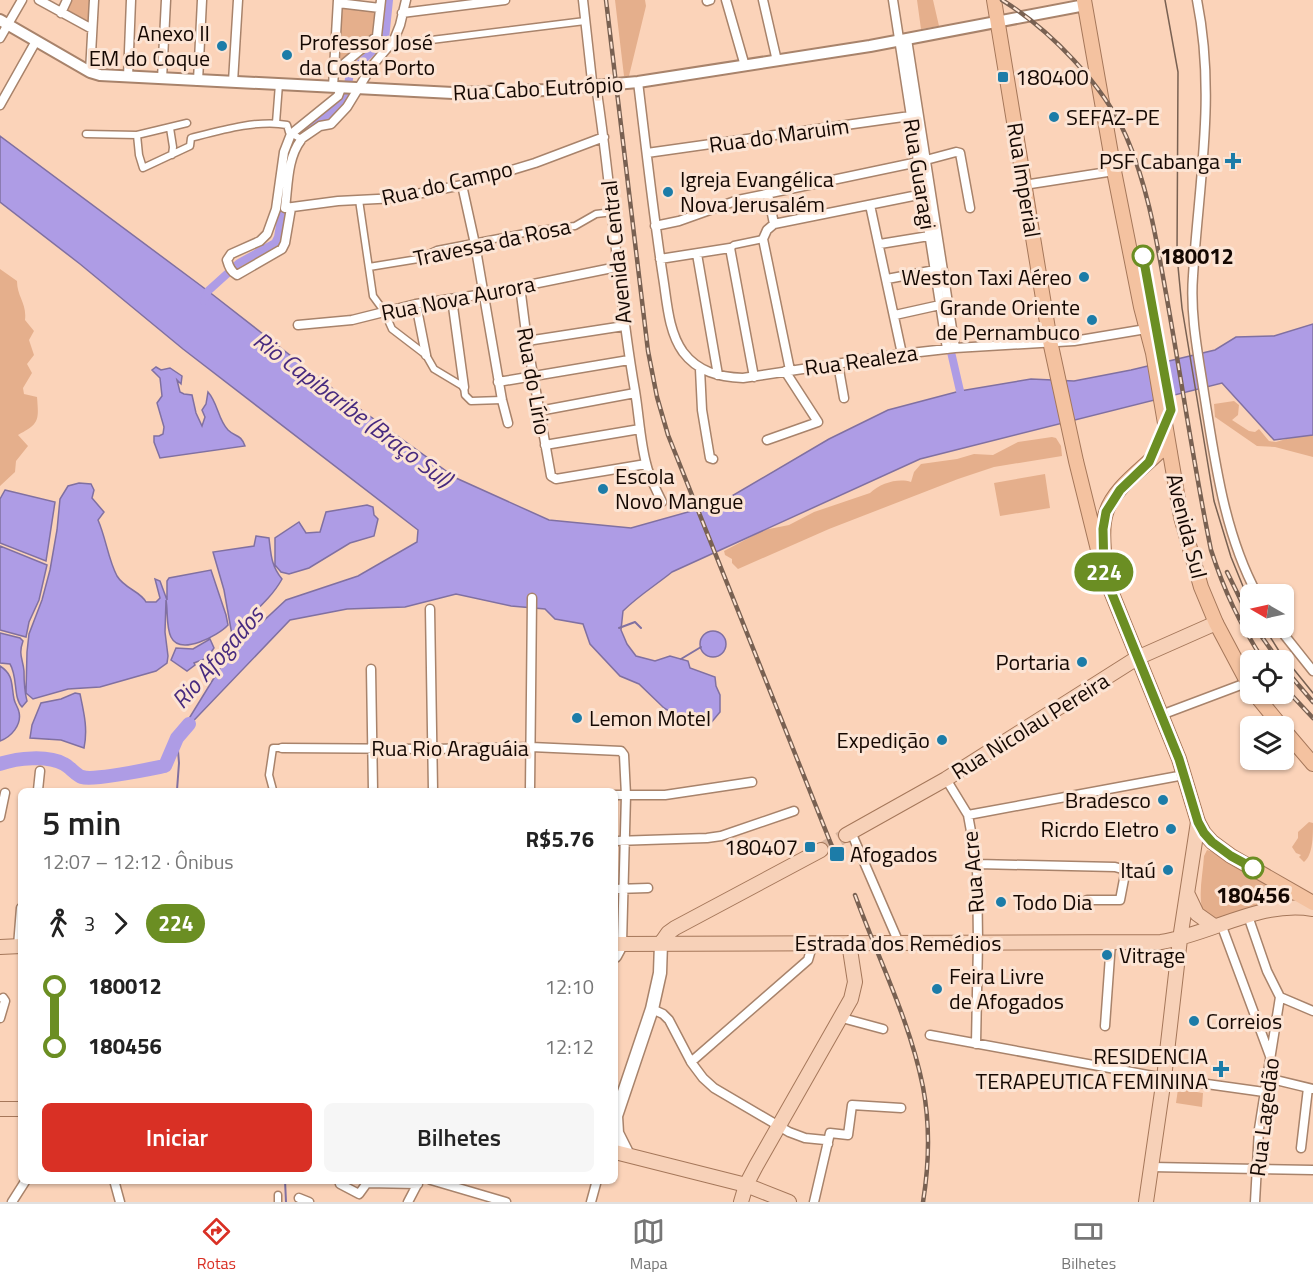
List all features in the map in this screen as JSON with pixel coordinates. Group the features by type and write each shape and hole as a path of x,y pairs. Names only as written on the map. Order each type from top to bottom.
{"highway":[{"name":"Rua Imperial","path":"994,0 1050,342 1104,574"},
{"name":"Avenida Sul","path":"1084,3 1114,171 1146,329 1153,353 1184,527 1202,587 1216,623 1240,669"},
{"path":"1170,452 1163,450 1158,453 1120,490 1110,504 1103,529 1104,574 1161,715 1184,775 1198,822 1204,833 1231,856 1313,903"},
{"name":"Avenida Sul","path":"1263,704 1273,716"},
{"path":"1294,742 1313,764"}],"main road":[{"name":"Rua Nicolau Pereira","path":"849,833 946,779 1137,658 1216,623"},
{"path":"1146,1202 1164,1078 1180,939 1198,822"},
{"path":"618,1110 652,1009 660,973 661,943 668,933 821,850"},
{"path":"1188,893 1197,914 1217,925"},
{"name":"Estrada dos Remédios","path":"619,944 1161,942 1180,939 1261,912 1292,907 1313,909"},
{"path":"741,1202 746,1185 778,1126 852,999 855,986 849,943"},
{"path":"0,946 18,946"},
{"path":"0,1109 18,1109"},
{"path":"618,1138 621,1153 746,1185 789,1202"}],"street":[{"path":"0,38 4,22 22,0"},
{"path":"39,0 92,29"},
{"path":"61,13 68,0"},
{"path":"90,72 94,0"},
{"path":"128,77 131,0"},
{"path":"162,79 166,0"},
{"path":"198,81 202,0"},
{"path":"233,82 238,0"},
{"path":"297,137 320,126 331,124 347,107 372,66 388,48 400,25 406,0"},
{"path":"402,13 505,0"},
{"name":"Avenida Central","path":"583,0 592,81 596,86 604,137 629,360 646,464 662,501"},
{"path":"726,0 745,66"},
{"path":"763,0 777,61"},
{"name":"Rua Guaragi","path":"893,0 903,40 910,116 922,161 923,194 940,305 951,348"},
{"path":"1197,0 1206,56 1207,93 1193,277 1193,324 1223,500 1242,561 1252,584"},
{"path":"297,137 292,157 285,243 282,249 237,275 231,270 227,260 231,254 260,241 267,234 276,209 284,152 297,137 338,96 333,73 338,1 381,4 377,36 333,73"},
{"name":"Rua Cabo Eutrópio","path":"4,22 90,72 100,75 472,94 638,82 903,40 1084,3"},
{"path":"388,48 399,44 585,21"},
{"path":"377,36 388,48"},
{"path":"903,40 951,348"},
{"path":"0,105 36,41"},
{"name":"Avenida Central","path":"638,82 660,259 671,322 681,350"},
{"path":"276,123 279,84"},
{"name":"Rua do Maruim","path":"647,153 910,116"},
{"path":"87,134 137,135 187,123"},
{"path":"137,135 143,168 160,158 190,146 191,138 217,131 276,123 287,125 297,137"},
{"path":"170,128 172,155"},
{"name":"Rua do Campo","path":"288,208 338,201 397,198 462,185 535,163 604,137"},
{"path":"655,226 679,221 738,200 956,152 960,153 970,208"},
{"path":"1024,185 1114,171"},
{"path":"462,185 476,244 498,382 507,423"},
{"path":"768,194 774,224"},
{"path":"767,440 818,422 788,371 763,239 767,230 774,224 923,194"},
{"path":"359,200 373,296 384,311 392,329 426,355"},
{"path":"870,205 902,354"},
{"name":"Travessa da Rosa","path":"369,267 418,259 437,250 540,230 575,226 596,214 613,212"},
{"path":"880,244 929,236"},
{"path":"660,259 730,248 734,245 763,239"},
{"path":"730,248 754,377"},
{"path":"697,254 718,375"},
{"name":"Rua Nova Aurora","path":"298,326 352,320 416,304 484,294 617,267"},
{"path":"887,279 935,270"},
{"name":"Rua do Lírio","path":"520,286 550,476 556,479 646,464"},
{"path":"452,299 465,395 471,401 502,400"},
{"path":"416,304 426,355 434,369 464,387"},
{"path":"895,315 940,305"},
{"path":"527,341 624,326"},
{"name":"Rua Realeza","path":"681,350 700,369 718,375 743,378 951,348 1074,341 1146,329"},
{"path":"498,382 629,360"},
{"path":"838,364 844,398"},
{"path":"700,369 702,410 710,458 713,459"},
{"path":"539,411 635,393"},
{"path":"545,445 640,429"},
{"path":"530,788 532,598"},
{"path":"430,609 433,788"},
{"path":"1287,638 1313,672"},
{"path":"371,669 373,788"},
{"path":"1161,715 1240,691"},
{"name":"Rua Rio Araguáia","path":"282,748 531,747 618,750 624,755 626,795"},
{"path":"272,788 269,775 273,748 282,748"},
{"path":"38,788 40,771"},
{"path":"968,815 1184,775"},
{"name":"Rua Acre","path":"946,779 968,815 977,864 976,1044"},
{"path":"618,795 665,795 752,782"},
{"path":"0,817 5,793"},
{"path":"619,944 620,841 626,795"},
{"path":"620,841 721,836 794,811"},
{"path":"849,833 899,943"},
{"path":"977,864 1122,869 1125,874 1120,900 1087,900"},
{"path":"619,889 648,888"},
{"path":"1248,916 1267,971 1280,997 1313,1011"},
{"path":"1217,925 1271,1058"},
{"path":"1105,1026 1111,942"},
{"path":"691,1062 808,960 813,943"},
{"name":"Rua Lagedão","path":"1255,1202 1259,1129 1280,997"},
{"path":"0,1018 5,1001 2,998"},
{"path":"652,1009 669,1020 691,1062 714,1088 796,1136 825,1140 828,1144"},
{"path":"842,1018 883,1029"},
{"path":"930,1035 1164,1078 1264,1092"},
{"path":"1267,1078 1311,1088 1301,1148"},
{"path":"814,1202 830,1133 848,1136 852,1105 901,1108"},
{"path":"1151,1167 1313,1170"},
{"path":"12,1202 23,1184"},
{"path":"115,1184 120,1202"},
{"path":"340,1184 359,1194 366,1184"},
{"path":"408,1202 417,1184"},
{"path":"444,1184 506,1202"},
{"path":"591,1202 596,1184"},
{"path":"299,1198 309,1202"}],"shaded area":[{"path":"69,0 92,0 90,22 66,10"},
{"path":"615,0 645,0 646,6 629,76 624,76"},
{"path":"917,0 933,0 939,26 921,29"},
{"path":"337,5 383,10 377,33 334,69"},
{"path":"0,269 17,281 25,309 25,320 34,331 29,340 34,355 27,364 32,373 23,388 24,394 37,397 38,412 34,424 18,435 28,446 16,461 15,472 0,486"},
{"path":"1234,401 1239,405 1238,415 1232,420 1249,431 1255,432 1259,429 1269,441 1276,442 1313,431 1313,457 1275,447 1257,446 1215,417 1214,404"},
{"path":"1056,438 1061,446 1062,456 994,467 958,479 829,529 738,569 732,563 732,559 725,555 724,551 764,530 789,525 814,512 870,493 890,482 911,482 914,472 921,464 974,454 993,455 1018,442"},
{"path":"1045,474 1050,508 1000,516 994,483"},
{"path":"1309,822 1313,823 1312,845 1304,862 1299,857 1301,855 1296,853 1292,847 1298,838 1298,832"},
{"path":"1207,850 1300,899 1275,902 1216,920 1204,915 1201,886 1204,856"},
{"path":"1178,1089 1203,1093 1202,1107 1176,1103"}],"water":[{"name":"Rio Capibaribe (Braço Sul)","path":"0,136 208,291 346,399 456,478 549,520 631,528 720,503 829,439 888,410 960,391 1031,379 1074,381 1131,370 1215,350 1236,337 1274,336 1313,324 1313,435 1274,440 1222,383 920,459 672,572 623,611 621,630 636,656 655,661 670,656 688,661 690,668 715,677 720,695 720,712 710,724 702,726 675,715 664,708 639,684 620,676 590,644 583,624 555,619 545,609 511,606 456,594 405,607 347,609 290,620 177,738 230,652 286,600 358,576 417,542 418,530 183,349 0,202"},
{"path":"156,367 161,370 170,368 182,376 181,384 177,380 180,392 192,395 202,426 205,417 202,410 206,404 208,392 225,426 240,438 245,446 160,458 154,436 163,434 164,427 157,403 162,396 160,378 152,370"},
{"path":"79,483 91,484 94,490 92,498 104,512 98,520 114,569 124,584 146,602 156,602 160,598 155,579 160,581 167,600 169,578 211,570 228,625 208,639 182,645 171,637 168,629 166,600 167,663 156,671 100,687 68,689 33,699 26,693 29,634 50,570 60,499 68,486"},
{"path":"5,490 55,502 46,561 0,543 0,499"},
{"path":"367,505 373,507 374,515 378,519 374,536 350,543 309,568 289,574 281,572 275,565 275,538 299,522 306,533 320,532 326,512"},
{"path":"256,536 269,538 274,565 282,579 265,601 232,635 224,590 213,552 254,546"},
{"path":"0,546 47,565 39,600 29,622 26,637 0,630"},
{"path":"713,631 722,635 726,644 722,653 713,657 704,653 700,644 704,635"},
{"path":"0,633 20,638 23,641 21,653 27,701 22,707 17,698 10,664 0,663"},
{"path":"210,639 214,648 207,658 194,663 195,665 187,671 171,660 176,648 193,649"},
{"path":"0,666 10,676 14,699 19,710 19,721 15,730 0,741"},
{"path":"75,693 80,694 84,714 86,734 84,748 61,740 30,738 32,725 41,703 61,699"}],"waterway":[{"path":"309,129 345,102 350,73 385,39 389,0"},
{"path":"204,301 208,291 239,263 275,243 284,202"},
{"path":"951,352 960,391"},
{"path":"619,628 635,622 641,628"},
{"path":"681,659 701,647"},
{"name":"Rio Afogados","path":"0,764 24,759 50,759 88,778 165,766 177,738 189,724"},
{"path":"177,738 179,763 177,788"},
{"path":"285,1184 286,1202"}],"tunnel":[{"path":"821,850 846,835"}],"tram line":[{"path":"1165,0 1178,72 1177,256 1182,308 1214,501 1231,557 1242,584"},
{"path":"1271,638 1313,693"}],"railway":[{"path":"606,0 648,351 657,397 668,435 833,849"},
{"path":"1002,0 1020,12 1056,43 1089,78 1116,116 1134,156 1156,237 1211,550 1233,607 1257,650"},
{"path":"1227,572 1240,599"},
{"path":"1263,638 1271,650"},
{"path":"1294,680 1313,702"},
{"path":"1294,698 1313,718"},
{"path":"855,895 902,1014 923,1087 928,1144 923,1202"}],"bus line":[{"name":"224","path":"1143,256 1171,410 1149,462 1120,490 1106,512 1103,529 1104,574 1179,759 1198,822 1212,842 1253,868"}],"place":[{"name":"Anexo II EM do Coque","path":"222,46"},
{"name":"Professor José da Costa Porto","path":"287,55"},
{"name":"180400","path":"1003,77"},
{"name":"SEFAZ-PE","path":"1054,117"},
{"name":"PSF Cabanga","path":"1233,161"},
{"name":"Igreja Evangélica Nova Jerusalém","path":"668,192"},
{"name":"180012","path":"1143,256"},
{"name":"Weston Taxi Aéreo","path":"1084,277"},
{"name":"Grande Oriente de Pernambuco","path":"1092,320"},
{"name":"Escola Novo Mangue","path":"603,489"},
{"name":"Portaria","path":"1082,662"},
{"name":"Lemon Motel","path":"577,718"},
{"name":"Expedição","path":"942,740"},
{"name":"Bradesco","path":"1163,800"},
{"name":"Ricrdo Eletro","path":"1171,829"},
{"name":"180407","path":"810,847"},
{"name":"Afogados","path":"837,854"},
{"name":"180456","path":"1253,868"},
{"name":"Itaú","path":"1168,870"},
{"name":"Todo Dia","path":"1001,902"},
{"name":"Vitrage","path":"1107,955"},
{"name":"Feira Livre de Afogados","path":"937,989"},
{"name":"Correios","path":"1194,1021"},
{"name":"RESIDENCIA TERAPEUTICA FEMININA","path":"1221,1069"}]}
